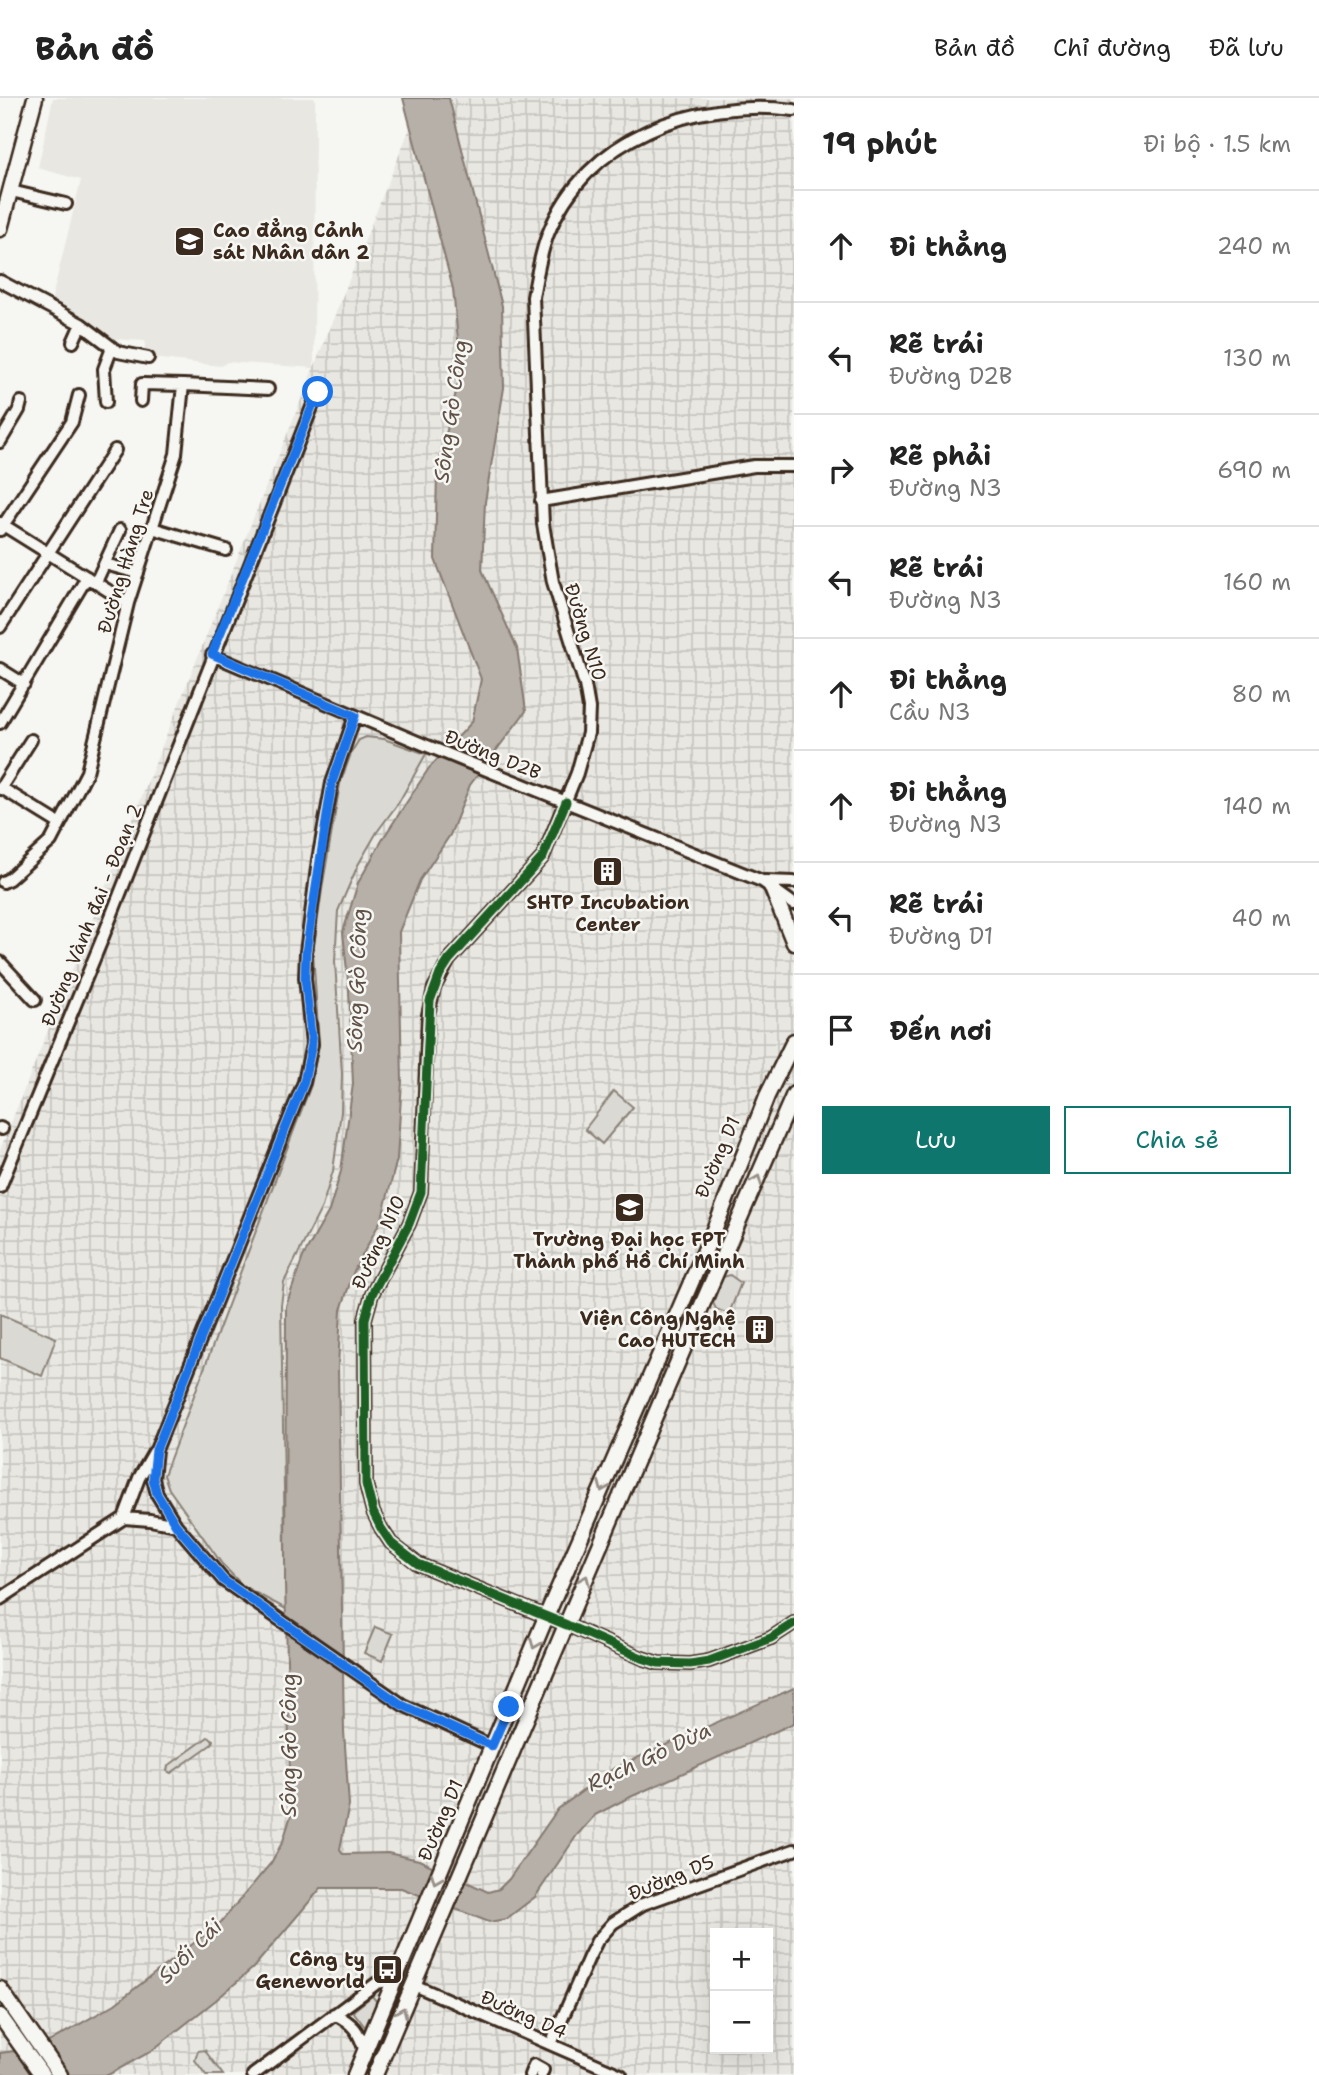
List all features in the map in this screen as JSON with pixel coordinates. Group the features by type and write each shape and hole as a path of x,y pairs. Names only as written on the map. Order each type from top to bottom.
{"main road":[{"path":"1,225 35,98"},
{"path":"769,883 794,943"},
{"name":"Đường D1","path":"355,2074 546,1617 662,1352 767,1096 794,1041"},
{"name":"Đường D1","path":"375,2075 472,1854 600,1545 794,1094"},
{"name":"Đường D1","path":"774,1138 783,1131 794,1107"},
{"path":"662,1352 679,1359"},
{"path":"0,1989 41,2075"},
{"path":"0,2016 22,2034 60,2075"}],"street":[{"name":"Đường N10","path":"794,110 741,103 701,107 671,116 619,142 596,161 571,192 548,234 538,265 533,297 541,500 553,582 585,685 589,708 584,751 543,857 449,960 434,988 428,1016 421,1192 410,1224 372,1294 365,1319 366,1484 373,1512 381,1528 391,1543 418,1564 642,1658 673,1665 709,1661 753,1646 794,1623"},
{"path":"11,191 66,204"},
{"path":"0,281 81,324 118,352 148,358"},
{"path":"73,342 81,324"},
{"path":"106,402 104,369 112,348"},
{"path":"141,401 142,384 268,388"},
{"name":"Đường Hàng Tre","path":"3,882 51,841 87,772 128,603 176,454 183,385"},
{"name":"Đường Vành đai - Đoạn 2","path":"0,1187 101,942 212,654 318,392"},
{"path":"79,395 72,422 1,526 128,603"},
{"path":"0,442 19,411 21,402"},
{"path":"0,627 115,450"},
{"path":"541,500 754,467 794,466"},
{"path":"152,528 226,550"},
{"path":"0,723 91,580 105,564 120,530"},
{"path":"105,564 138,573"},
{"name":"Đường D2B","path":"212,654 425,746 769,883 794,904"},
{"path":"0,669 24,684"},
{"path":"355,716 332,783 318,860 306,952 305,978 312,1044 304,1082 156,1450 153,1479 157,1494 176,1525 224,1581 402,1705 492,1746"},
{"path":"31,740 0,788 60,824"},
{"path":"769,883 794,874"},
{"name":"Đường D2B","path":"769,883 794,882"},
{"path":"0,962 35,1000"},
{"path":"0,1599 124,1518 139,1478 156,1450"},
{"path":"124,1518 176,1525"},
{"name":"Đường D5","path":"551,2044 597,1941 613,1923 643,1903 794,1850"},
{"path":"253,2075 377,1983 396,1979"},
{"name":"Đường D4","path":"414,1985 621,2075"},
{"path":"334,2014 354,2026 360,2034 365,2052"},
{"path":"530,2075 534,2066 544,2070 541,2075"}],"shaded area":[{"name":"Cao đẳng Cảnh sát Nhân dân 2","path":"53,98 315,98 314,368 227,362 221,366 145,357 145,341 115,339 51,302 81,180 38,168"},
{"path":"422,98 794,98 794,2075 72,2075 37,2048 0,2053 0,1150"},
{"path":"366,737 384,739 426,754 358,865 338,911 335,961 342,1074 341,1112 333,1171 322,1207 284,1282 281,1305 286,1609 243,1586 222,1564 169,1489 164,1475 311,1085 319,1043 313,952 323,883 340,784 352,751 359,740"},
{"path":"614,1091 633,1107 602,1144 585,1129"},
{"path":"730,1275 741,1283 730,1311 726,1313 716,1309 713,1303 723,1277"},
{"path":"0,1314 56,1338 42,1376 0,1358"},
{"path":"375,1627 393,1634 382,1661 364,1653"},
{"path":"208,1737 213,1740 212,1744 171,1773 167,1771 168,1766"},
{"path":"372,1996 377,2002 365,2027 353,2011"},
{"path":"205,2050 223,2075 206,2075 195,2060 198,2051"}],"water":[{"path":"403,98 449,98 502,306 504,388 485,502 482,570 517,648 526,711 470,785 450,835 420,880 399,932 402,1081 397,1159 382,1218 354,1271 341,1310 338,1367 344,1731 349,1805 340,1849 343,1854 388,1853 419,1860 488,1892 499,1889 509,1879 558,1809 614,1768 794,1688 794,1723 595,1815 577,1835 535,1897 506,1919 489,1922 401,1888 321,1888 253,1968 150,2052 108,2075 0,2075 0,2053 38,2048 115,2004 221,1922 271,1863 283,1841 291,1815 285,1583 286,1306 303,1257 329,1211 341,1171 353,1084 349,991 343,932 358,883 384,837 429,768 472,722 481,679 435,559 437,472 461,371 453,289"}],"cycle path":[{"path":"566,802 543,857 449,960 440,974 430,1001 421,1192 409,1224 372,1294 365,1319 366,1484 373,1512 391,1543 418,1564 658,1663 690,1664 709,1661 771,1638 794,1623"}],"place":[{"name":"Cao đẳng Cảnh sát Nhân dân 2","path":"190,241"},
{"name":"SHTP Incubation Center","path":"608,871"},
{"name":"Trường Đại học FPT Thành phố Hồ Chí Minh","path":"629,1208"},
{"name":"Viện Công Nghệ Cao HUTECH","path":"759,1329"},
{"name":"Công ty Geneworld","path":"388,1970"}],"route":[{"path":"318,392 212,654 355,716 332,783 318,860 305,978 312,1044 304,1082 156,1450 153,1479 157,1494 176,1525 224,1581 402,1705 492,1746 509,1707"}],"water label":[{"name":"Sông Gò Công","path":"451,411"},
{"name":"Sông Gò Công","path":"357,980"},
{"name":"Sông Gò Công","path":"289,1745"},
{"name":"Rạch Gò Dừa","path":"649,1757"},
{"name":"Suối Cái","path":"190,1951"}]}
